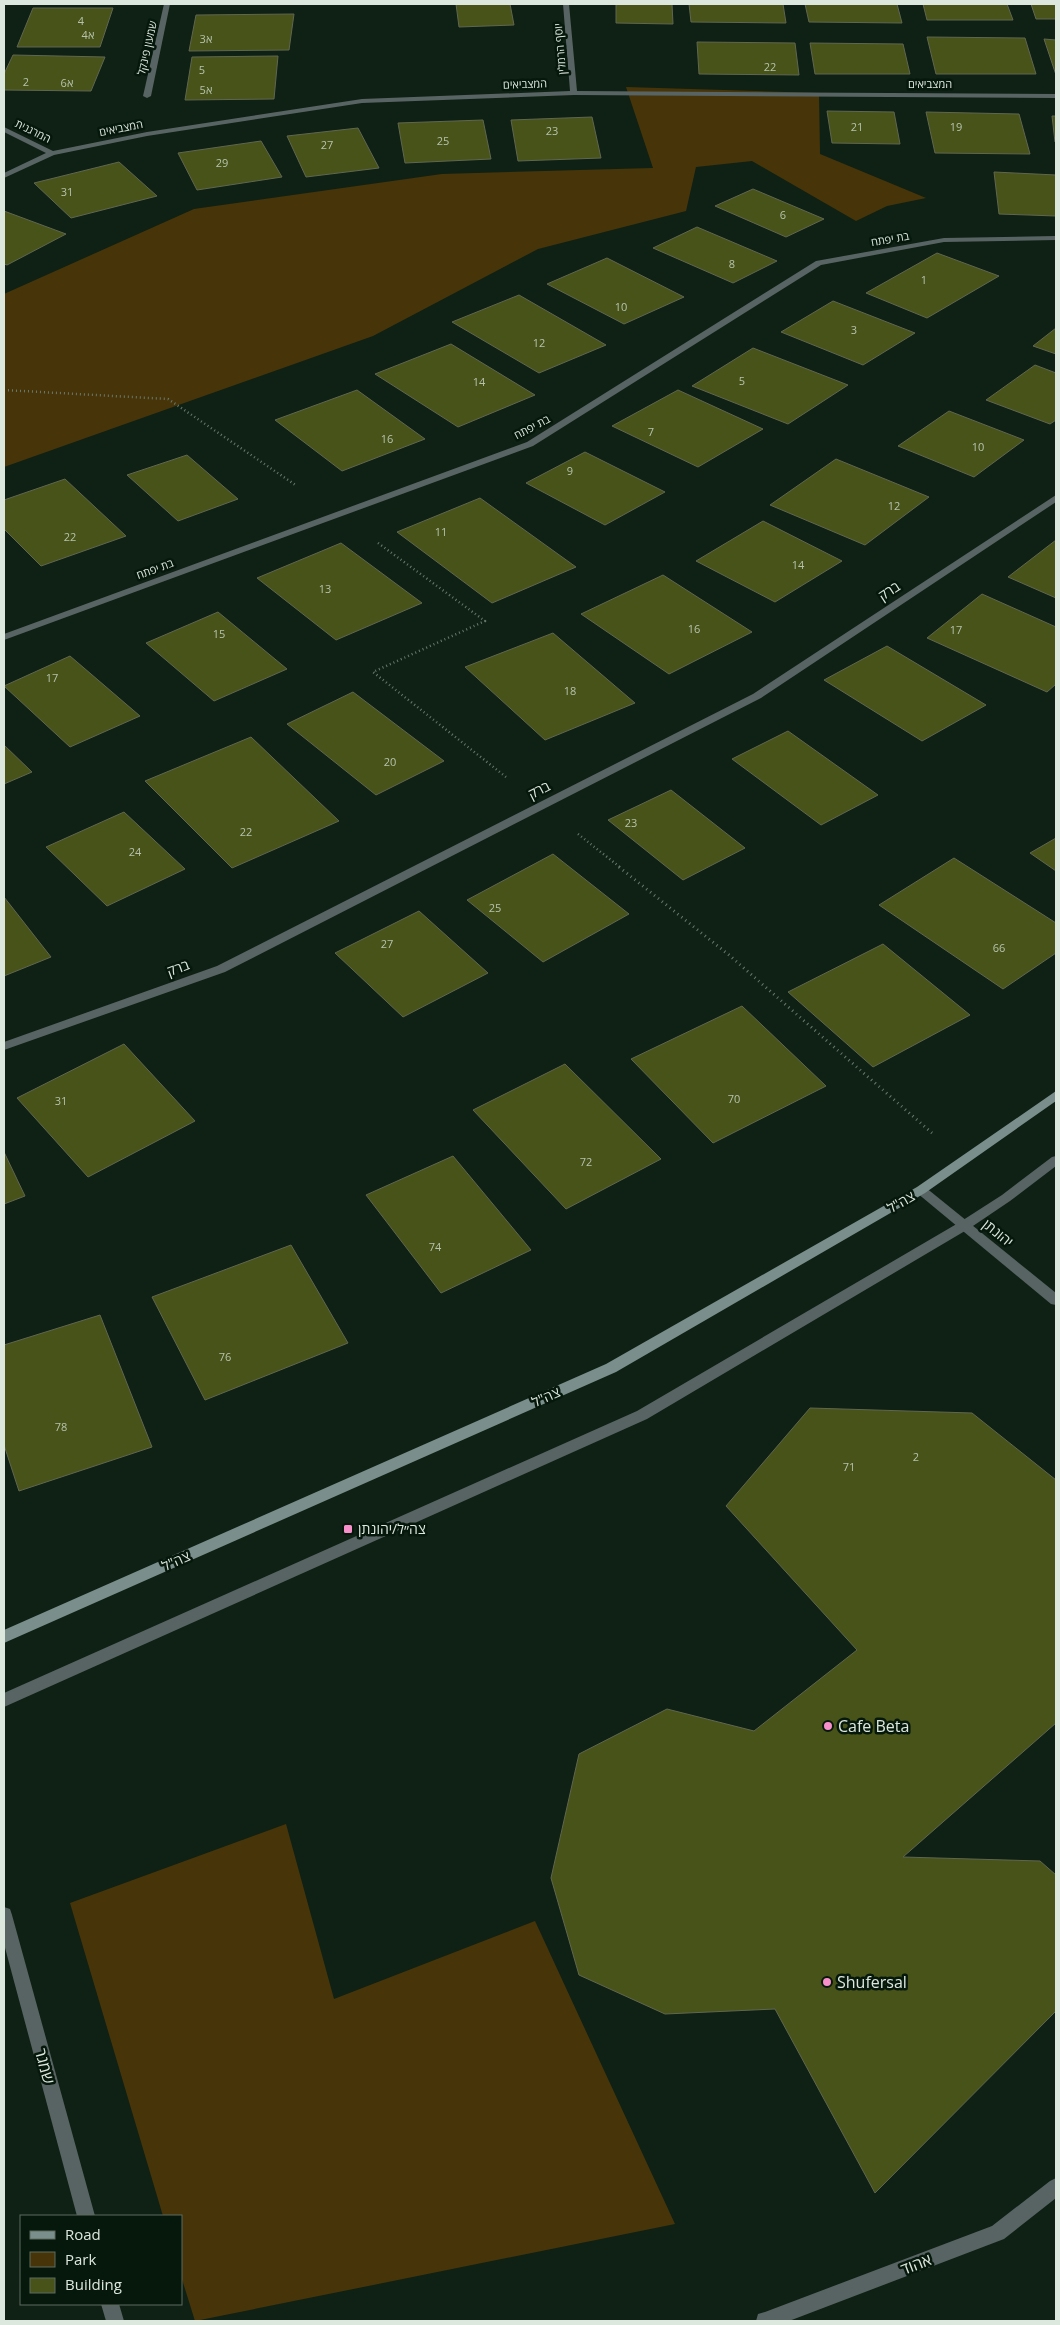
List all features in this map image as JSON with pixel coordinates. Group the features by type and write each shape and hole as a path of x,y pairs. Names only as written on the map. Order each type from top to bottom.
{"street":[{"name":"שמעון פינקל","path":"147,96 167,4"},
{"name":"יוסף הרמלין","path":"566,4 574,93"},
{"name":"המצביאים","path":"4,176 52,153 147,134 362,102 574,93 1056,96"},
{"name":"המרגנית","path":"4,130 52,153"},
{"name":"בת יפתח","path":"4,636 530,444 819,263 944,240 1056,238"},
{"name":"ברק","path":"4,1046 221,969 758,696 1056,498"},
{"name":"צה\"ל","path":"4,1637 611,1368 921,1190 1056,1095"},
{"path":"4,1700 642,1415 965,1225 1006,1198 1056,1160"},
{"name":"יהונתן","path":"921,1190 1056,1300"},
{"name":"שמגר","path":"4,1915 86,2215"},
{"name":"אהוד","path":"765,2321 998,2233 1056,2187"},
{"path":"110,2305 115,2321"}],"path":[{"path":"4,390 168,400 338,514"}],"green space":[{"path":"626,87 819,93 820,154 926,198 887,206 856,221 752,161 696,167 686,211 538,249 373,336 4,467 4,294 194,209 442,174 653,168"},
{"path":"286,1824 334,1999 535,1921 675,2224 195,2321 182,2279 182,2215 163,2215 70,1903"}],"building":[{"path":"456,4 510,4 514,25 459,27"},
{"path":"616,4 672,4 673,24 616,23"},
{"path":"689,4 783,4 786,23 691,22"},
{"path":"805,4 897,4 902,23 809,22"},
{"path":"923,4 1007,4 1013,20 927,20"},
{"path":"1031,4 1056,4 1056,19 1036,19"},
{"path":"33,8 113,8 100,47 17,47"},
{"path":"294,14 289,50 189,51 196,15"},
{"path":"927,37 1025,38 1036,74 936,74"},
{"path":"1044,39 1056,40 1056,75"},
{"path":"697,42 795,43 799,75 699,74"},
{"path":"810,43 903,44 910,74 815,74"},
{"path":"13,55 105,57 91,91 4,90 4,74"},
{"path":"278,56 274,99 185,100 192,57"},
{"path":"827,111 894,112 900,144 832,143"},
{"path":"926,112 1019,114 1030,154 935,153"},
{"path":"1052,116 1056,116 1056,142 1055,142"},
{"path":"592,117 601,158 518,161 511,120"},
{"path":"483,120 491,159 405,163 398,123"},
{"path":"358,128 379,168 306,177 287,136"},
{"path":"261,141 282,177 197,190 178,153"},
{"path":"119,162 157,196 71,218 34,183"},
{"path":"994,172 1056,175 1056,216 999,214"},
{"path":"753,189 824,219 786,237 715,206"},
{"path":"4,211 66,234 7,265 4,264"},
{"path":"697,227 777,261 733,283 653,248"},
{"path":"937,253 999,276 927,318 866,293"},
{"path":"607,258 684,297 624,324 547,284"},
{"path":"519,295 606,345 539,373 452,322"},
{"path":"833,301 915,333 863,365 781,332"},
{"path":"1056,328 1056,354 1033,346"},
{"path":"451,344 535,395 458,427 375,374"},
{"path":"753,348 848,385 788,424 692,386"},
{"path":"1035,365 1056,373 1056,420 1050,424 986,400"},
{"path":"357,390 425,439 342,471 275,420"},
{"path":"678,390 763,429 698,467 612,426"},
{"path":"949,411 1024,440 974,477 898,446"},
{"path":"585,452 665,492 605,525 526,483"},
{"path":"187,455 238,499 178,521 127,475"},
{"path":"836,459 929,497 865,545 770,505"},
{"path":"65,479 126,536 41,566 4,529 4,500"},
{"path":"480,498 576,567 492,603 397,532"},
{"path":"763,521 842,561 775,602 696,561"},
{"path":"1056,540 1056,598 1008,577"},
{"path":"341,543 422,603 336,640 257,578"},
{"path":"663,575 752,632 669,674 581,614"},
{"path":"982,594 1056,627 1056,684 1047,692 927,638"},
{"path":"218,612 287,669 214,701 146,643"},
{"path":"553,633 635,703 545,740 465,667"},
{"path":"887,646 986,705 922,741 824,680"},
{"path":"70,656 140,716 70,747 4,686"},
{"path":"353,692 444,761 376,795 287,724"},
{"path":"788,731 878,795 821,825 732,759"},
{"path":"251,737 339,821 232,868 145,781"},
{"path":"4,745 32,772 4,784"},
{"path":"671,790 745,848 683,880 608,820"},
{"path":"124,812 185,869 107,906 46,847"},
{"path":"1056,838 1056,871 1030,853"},
{"path":"553,854 629,914 543,962 467,900"},
{"path":"954,858 1056,923 1056,953 1003,989 879,905"},
{"path":"4,897 51,957 4,976"},
{"path":"419,911 488,973 403,1017 335,953"},
{"path":"883,944 970,1015 873,1067 788,992"},
{"path":"742,1006 826,1086 713,1143 631,1059"},
{"path":"124,1044 195,1121 88,1177 17,1098"},
{"path":"565,1064 661,1159 566,1209 473,1110"},
{"path":"4,1152 25,1196 4,1204"},
{"path":"453,1156 531,1250 441,1293 366,1195"},
{"path":"291,1245 348,1343 205,1400 152,1297"},
{"path":"100,1315 152,1447 19,1491 4,1445 4,1345"},
{"path":"810,1408 972,1413 1056,1480 1056,1723 903,1857 1040,1861 1056,1875 1056,2011 875,2193 775,2009 665,2014 579,1975 551,1878 579,1754 667,1709 754,1731 857,1650 726,1506"}],"place":[{"name":"צה״ל/יהונתן","path":"348,1529"},
{"name":"Cafe Beta","path":"828,1726"},
{"name":"Shufersal","path":"827,1982"}]}
